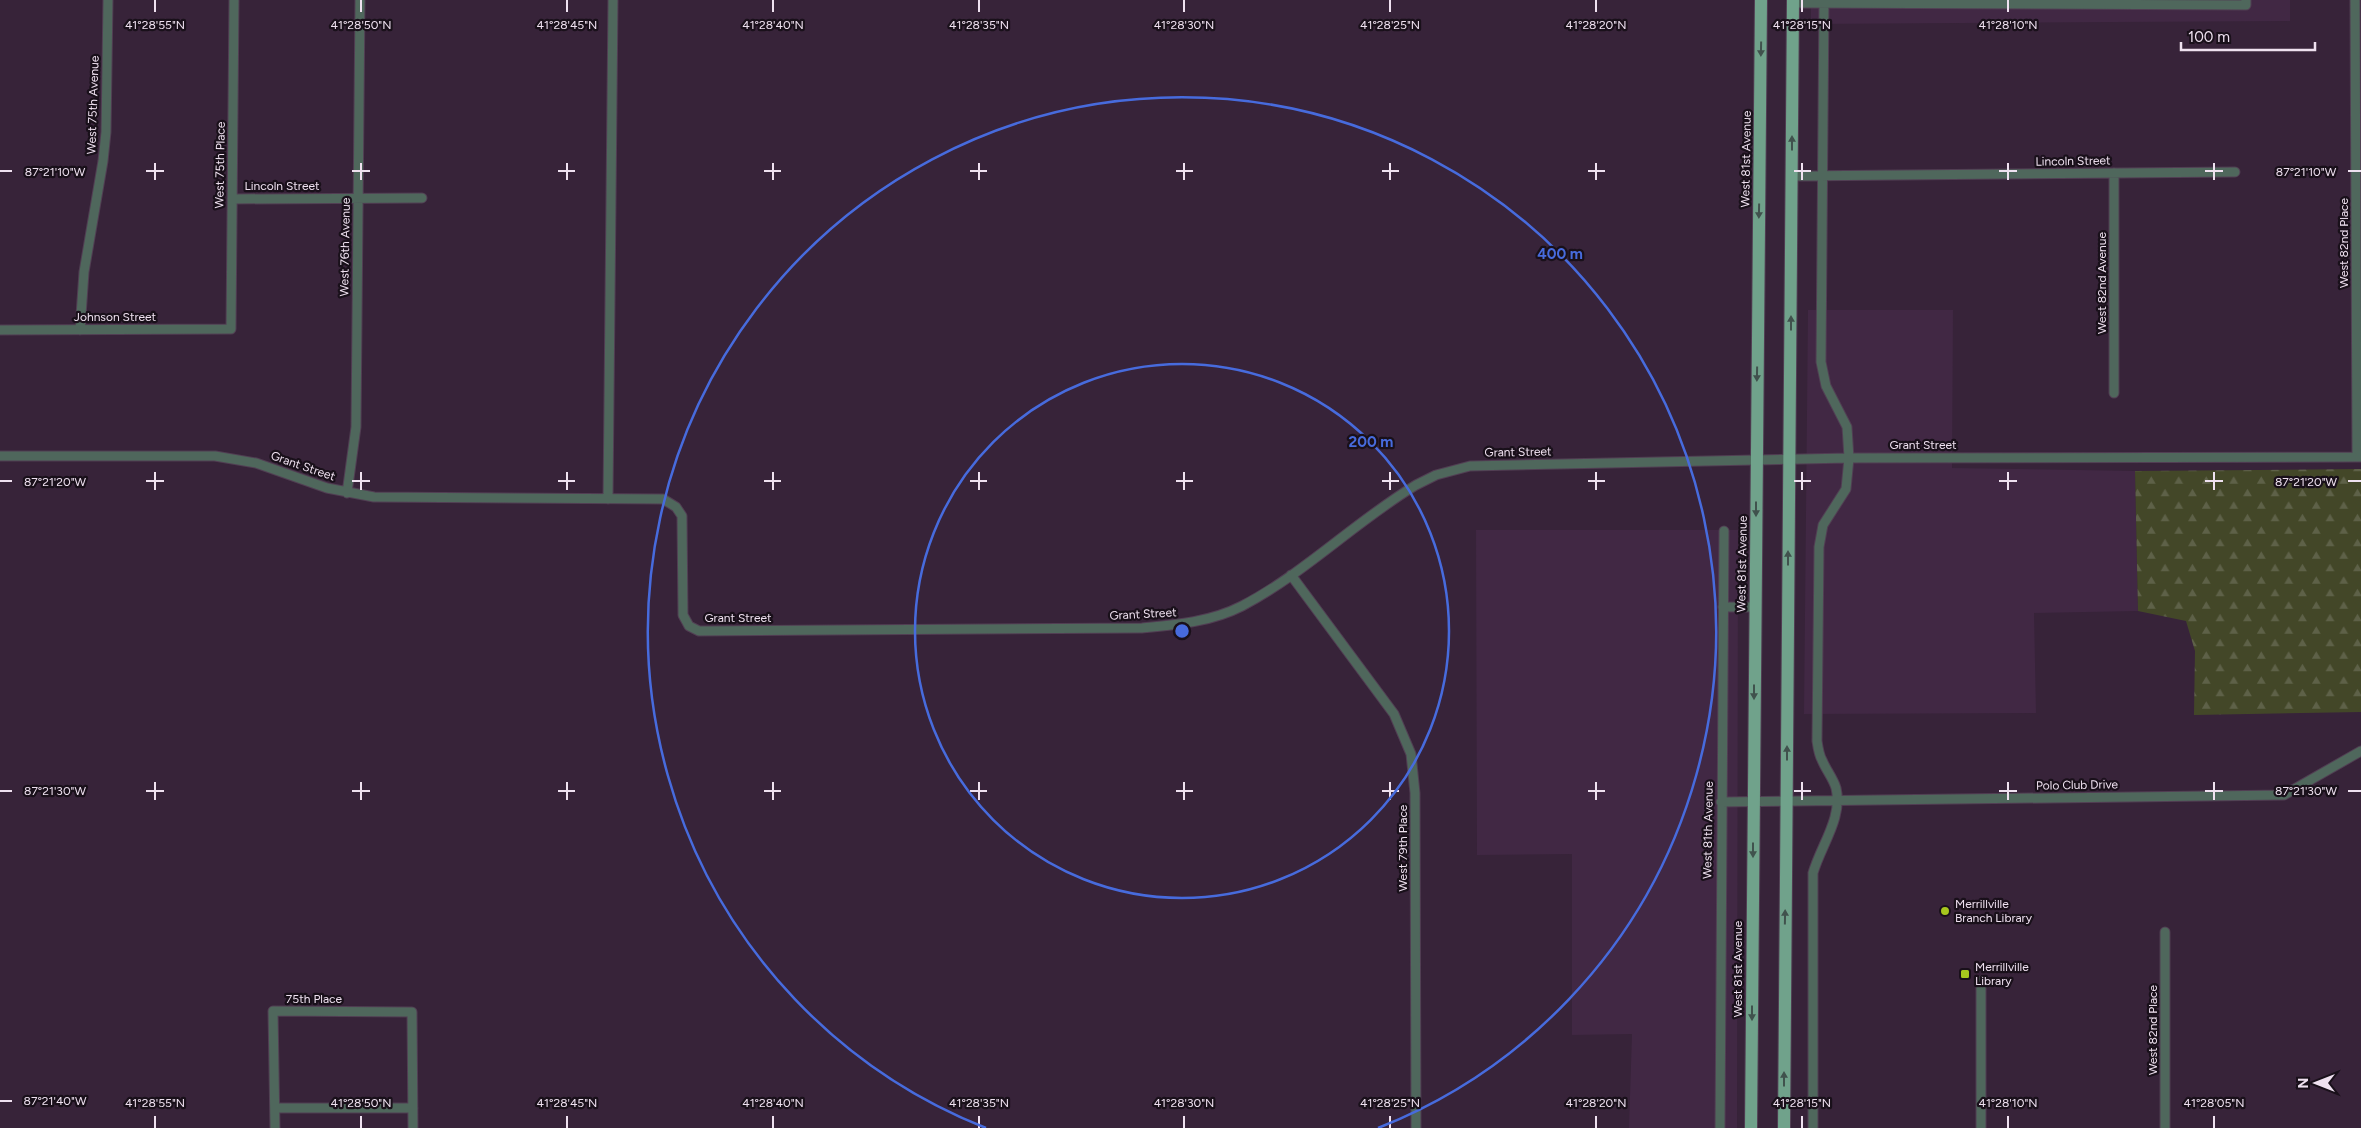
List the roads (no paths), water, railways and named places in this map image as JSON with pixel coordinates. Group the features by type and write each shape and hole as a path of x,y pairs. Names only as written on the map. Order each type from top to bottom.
{"main road":[{"name":"West 81st Avenue","path":"1751,1128 1761,0"},
{"path":"1784,1128 1793,1"}],"street":[{"name":"West 75th Avenue","path":"80,330 84,272 104,160 108,0"},
{"name":"West 75th Place","path":"231,330 234,0"},
{"name":"West 76th Avenue","path":"347,493 356,427 360,0"},
{"path":"608,499 613,0"},
{"path":"1793,1 1900,5 2109,3 2246,5 2246,0"},
{"name":"West 82nd Place","path":"2355,0 2358,165 2359,456"},
{"path":"1813,1128 1813,873 1818,855 1833,825 1838,801 1835,785 1821,758 1817,742 1819,547 1823,525 1846,489 1849,458 1847,427 1826,386 1822,369 1824,1"},
{"name":"Lincoln Street","path":"1792,176 2234,172"},
{"name":"West 82nd Avenue","path":"2114,173 2114,393"},
{"name":"Lincoln Street","path":"232,199 422,198"},
{"name":"Johnson Street","path":"0,330 231,330"},
{"name":"Grant Street","path":"0,456 215,456 256,463 316,485 347,493 374,497 663,500 670,502 679,510 684,525 684,615 689,626 699,631 1142,628 1192,623 1240,607 1291,575 1406,491 1431,477 1458,469 1494,464 1849,458 2359,456"},
{"name":"West 81th Avenue","path":"1720,1128 1724,531"},
{"name":"West 79th Place","path":"1291,575 1394,714 1411,754 1415,801 1416,1128"},
{"path":"1723,607 1755,607"},
{"name":"Polo Club Drive","path":"1721,802 2284,796 2361,751"},
{"name":"West 82nd Place","path":"2165,932 2165,1128"},
{"path":"1981,982 1981,1128"},
{"name":"75th Place","path":"275,1128 273,1011 412,1012 413,1108"},
{"path":"274,1108 413,1108 413,1128"}],"place":[{"name":"Merrillville Branch Library","path":"1945,911"},
{"name":"Merrillville Library","path":"1965,974"}]}
